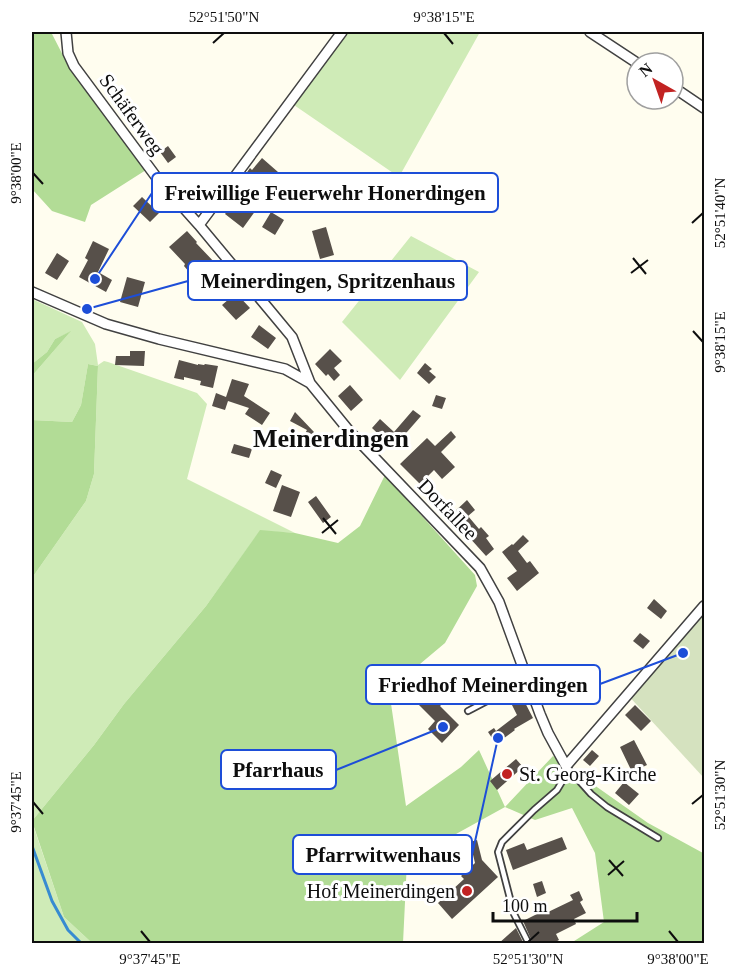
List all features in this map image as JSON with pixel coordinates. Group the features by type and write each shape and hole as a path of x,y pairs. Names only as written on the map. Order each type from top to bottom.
{"street":[{"name":"Schäferweg","path":"66,32 68,53 74,66 157,178 292,337 310,383"},
{"path":"199,225 342,32"},
{"path":"590,32 625,55"},
{"path":"685,95 705,108"},
{"name":"Dorfallee","path":"32,292 106,324 285,369 310,383 350,432 480,568 499,602 548,733 566,765"},
{"path":"285,369 297,350"},
{"path":"566,765 705,606"}],"lane":[{"path":"468,711 527,680"},
{"path":"566,765 591,794 607,807 658,838"},
{"path":"529,944 514,914 498,852 502,842 557,790 566,775 566,765"}],"green space":[{"path":"32,32 52,34 70,69 118,122 146,170 91,205 85,222 52,211 32,189"},
{"path":"347,32 480,32 399,177 291,103"},
{"path":"411,236 479,272 400,380 342,322"},
{"path":"32,299 82,322 95,344 98,365 104,361 108,362 197,393 207,404 187,479 295,533 260,531 206,606 124,704 32,821 32,578 86,501 94,474 98,366 88,364 81,405 72,422 32,420 32,376 70,332 55,339 47,352 32,364"},
{"path":"71,331 32,376 32,364 47,352 55,339"},
{"path":"88,364 98,366 94,474 86,501 32,578 32,420 72,422 81,405"},
{"path":"385,475 475,575 477,586 445,643 389,690 406,806 461,767 479,750 505,807 407,861 403,943 92,943 64,917 32,821 124,704 206,606 260,530 295,533 338,543 360,526"},
{"path":"704,604 704,778 626,693"},
{"path":"553,756 648,823 704,852 704,943 571,943 604,922 595,853 572,808 535,820 505,807"},
{"path":"32,822 64,917 92,943 32,943"}],"building":[{"path":"168,146 176,157 168,163 160,152"},
{"path":"262,158 278,172 267,185 272,188 243,228 225,214 240,193 249,200 259,186 245,175"},
{"path":"142,197 159,213 150,222 133,206"},
{"path":"271,212 284,220 275,235 262,227"},
{"path":"326,227 334,255 320,259 312,231"},
{"path":"187,231 230,278 217,289 209,280 198,291 192,284 196,280 169,247"},
{"path":"93,241 109,249 98,272 112,280 106,292 79,277 88,260 85,258"},
{"path":"57,253 69,261 57,280 45,273"},
{"path":"127,277 145,282 138,307 120,302"},
{"path":"236,293 250,308 236,320 222,305"},
{"path":"259,325 276,338 268,349 251,337"},
{"path":"330,349 342,361 334,368 340,375 334,381 315,364"},
{"path":"130,351 145,351 144,366 115,365 116,356 130,356"},
{"path":"179,360 198,365 218,366 213,388 200,385 201,381 184,377 184,380 174,378"},
{"path":"425,363 436,377 429,384 417,373"},
{"path":"232,379 249,384 244,396 270,413 262,425 245,414 249,408 228,401 225,410 212,406 216,393 226,397"},
{"path":"350,385 363,400 351,411 338,396"},
{"path":"436,395 446,398 442,409 432,406"},
{"path":"413,410 421,416 393,448 372,428 380,419 394,432"},
{"path":"295,412 314,432 306,446 300,442 307,430 290,421"},
{"path":"451,431 456,437 441,452 455,467 442,479 434,470 420,484 400,464 427,438 435,446"},
{"path":"234,444 252,449 249,458 231,453"},
{"path":"271,470 282,475 276,488 265,483"},
{"path":"282,485 300,492 291,517 273,511"},
{"path":"316,496 331,517 323,523 308,502"},
{"path":"467,500 475,510 468,516 479,529 481,527 489,536 486,538 494,549 486,556 450,516"},
{"path":"523,535 529,541 518,551 539,573 517,591 507,578 517,571 502,552"},
{"path":"654,599 667,611 661,619 647,608"},
{"path":"640,633 650,641 643,649 633,641"},
{"path":"428,691 459,725 442,743 428,729 435,721 416,702"},
{"path":"521,695 533,718 514,729 496,744 488,732 494,728 496,731 517,715 510,701"},
{"path":"635,705 651,721 641,731 625,715"},
{"path":"634,740 647,765 632,772 620,747"},
{"path":"592,750 599,756 590,766 583,760"},
{"name":"St. Georg-Kirche","path":"516,759 523,767 497,790 490,781"},
{"path":"624,782 639,794 629,805 615,793"},
{"path":"562,837 567,849 513,870 506,850 524,843 527,850"},
{"name":"Hof Meinerdingen","path":"477,840 482,860 498,877 452,919 438,903 464,879 461,876 475,863 470,842"},
{"path":"542,881 546,893 537,897 533,884"},
{"path":"579,891 583,900 580,902 586,913 574,919 576,924 556,934 559,940 552,944 533,944 523,921 573,900 570,895"},
{"path":"516,928 524,944 498,944"}],"waterway":[{"path":"32,846 52,901 68,930 82,944"}],"place":[{"name":"Freiwillige Feuerwehr Honerdingen","path":"95,279"},
{"name":"Meinerdingen, Spritzenhaus","path":"87,309"},
{"name":"Friedhof Meinerdingen","path":"683,653"},
{"name":"Pfarrhaus","path":"443,727"},
{"name":"Pfarrwitwenhaus","path":"498,738"},
{"name":"St. Georg-Kirche","path":"507,774"},
{"name":"Hof Meinerdingen","path":"467,891"}],"district":[{"name":"Meinerdingen","path":"331,438"}]}
